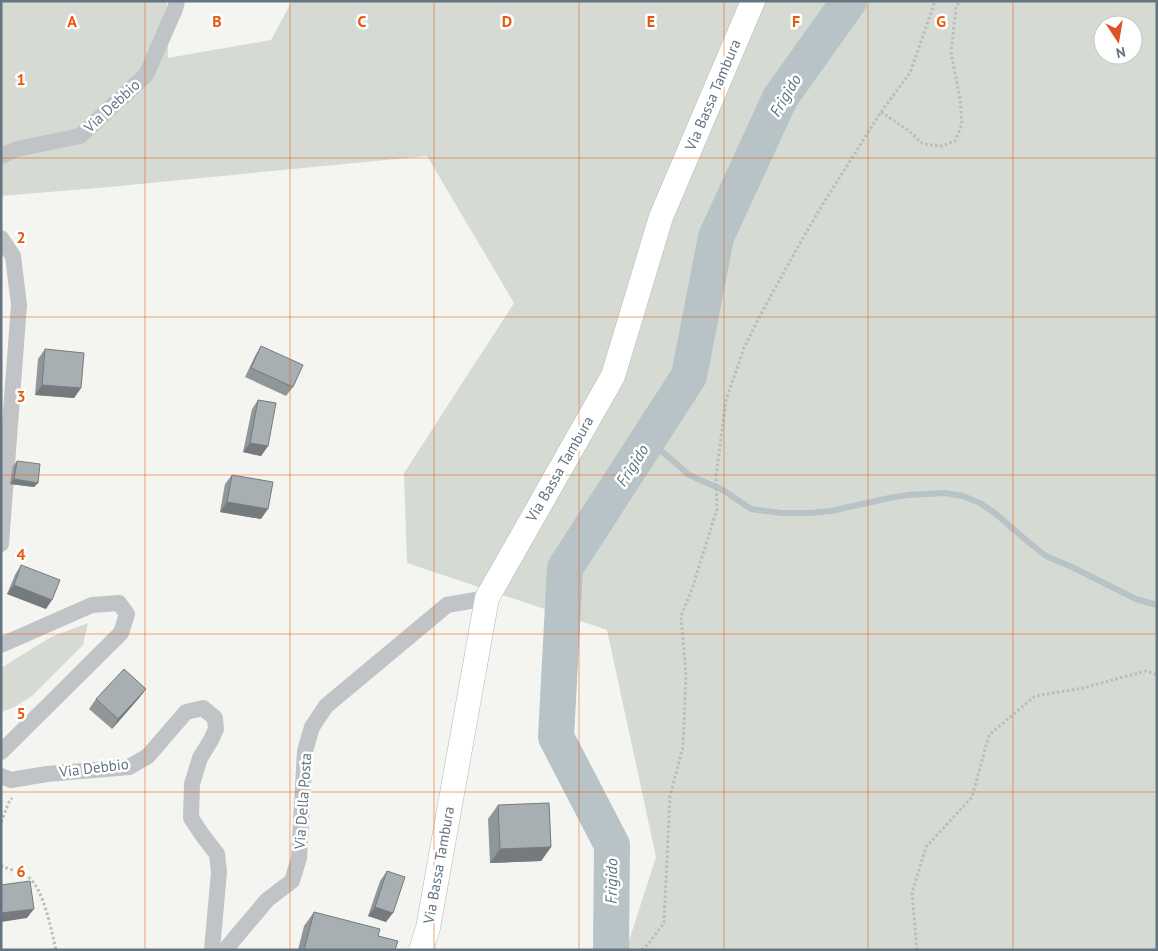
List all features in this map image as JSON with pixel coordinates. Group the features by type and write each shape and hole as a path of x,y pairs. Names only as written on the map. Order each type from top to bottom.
{"street":[{"name":"Via Debbio","path":"1,156 17,149 80,136 146,75 177,1"},
{"name":"Via Bassa Tambura","path":"421,950 428,928 486,598 613,376 661,217 753,1"},
{"path":"1,238 13,256 19,305 1,544"},
{"name":"Via Della Posta","path":"225,950 267,900 292,881 299,858 305,751 312,726 326,706 447,606 486,598"},
{"path":"1,645 92,605 119,603 127,614 121,633 1,752"},
{"name":"Via Debbio","path":"1,776 11,780 47,774 129,767 148,756 186,712 202,708 215,718 216,729 200,758 192,784 191,818 217,854 219,872 212,950"}],"path":[{"path":"642,950 664,923 670,796 683,747 686,675 681,616 692,590 717,509 716,476 726,400 744,348 821,207 881,112 910,73 935,1"},
{"path":"881,112 909,131 923,144 942,146 955,141 962,124 960,99 951,52 956,8 959,1"},
{"path":"917,950 912,893 926,847 972,797 989,736 1035,696 1083,688 1146,670 1157,675"},
{"path":"1,866 28,877 40,892 56,950"}],"shaded area":[{"path":"1,1 167,1 168,58 271,40 292,1 1157,1 1157,950 626,950 656,857 607,630 407,563 404,473 514,303 427,156 1,196"},
{"path":"88,623 83,645 32,696 13,708 1,712 1,668 51,637"}],"building":[{"path":"261,346 303,365 293,387 251,368"},
{"path":"45,349 84,353 81,388 42,385"},
{"path":"258,400 276,403 268,446 250,443"},
{"path":"17,461 40,464 38,483 14,479"},
{"path":"232,475 273,482 268,509 227,502"},
{"path":"21,565 60,580 52,600 14,585"},
{"path":"124,669 146,689 118,719 96,699"},
{"path":"549,803 551,847 500,849 498,805"},
{"path":"387,871 405,877 393,913 375,907"},
{"path":"30,881 34,909 1,913 1,885"},
{"path":"314,912 380,929 378,936 398,941 395,950 304,950"}],"waterway":[{"name":"Frigido","path":"611,950 612,845 556,737 565,568 689,376 716,237 780,98 849,1"},
{"path":"648,439 689,475 723,490 751,509 782,513 809,513 831,511 909,495 945,493 963,496 980,503 996,514 1046,556 1136,599 1157,605"}]}
